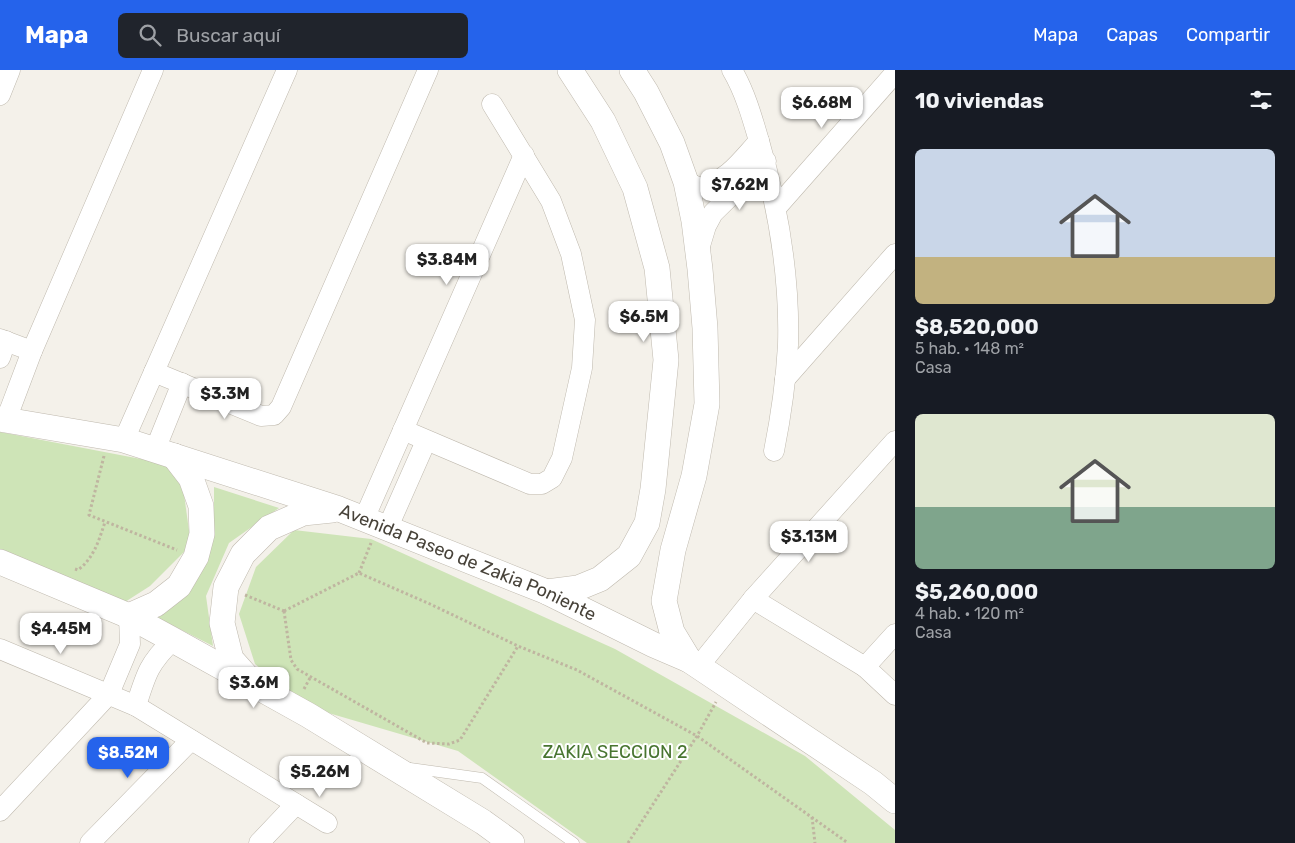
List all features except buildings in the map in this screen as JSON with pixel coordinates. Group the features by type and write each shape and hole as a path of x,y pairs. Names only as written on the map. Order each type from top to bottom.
{"street":[{"path":"0,95 10,70"},
{"path":"3,420 153,70"},
{"path":"124,440 287,70"},
{"path":"154,372 261,416 274,414 281,407 428,70"},
{"path":"547,592 578,588 600,579 629,556 647,523 653,489 666,360 657,268 635,188 603,121 570,70"},
{"path":"632,70 646,92 672,143 686,182 699,251 705,328 707,404 694,476 673,550 664,602 672,632 694,663 895,441"},
{"path":"735,71 753,117 766,161 776,208 783,257 788,344 785,379 774,451"},
{"path":"776,208 895,73"},
{"path":"403,430 530,484 542,484 552,478 562,458 582,368 585,320 571,254 551,201 492,104"},
{"path":"686,182 700,188 716,183 730,173 760,142"},
{"path":"364,519 524,155"},
{"path":"699,251 706,226 713,214 766,161"},
{"path":"785,379 895,254"},
{"path":"2,346 32,351"},
{"path":"129,616 156,604 179,586 196,558 202,534 201,506 191,478 165,453 182,383"},
{"name":"Avenida Paseo de Zakia Poniente","path":"3,420 124,440 340,509 547,592 694,663 873,783 895,801"},
{"path":"388,527 426,441"},
{"path":"258,688 231,659 222,623 226,587 243,554 269,528 303,512 340,509"},
{"path":"0,562 129,616 173,640 392,766 483,822 512,843"},
{"path":"753,599 865,667 895,694"},
{"path":"0,811 108,694 130,644 129,616"},
{"path":"865,667 895,634"},
{"path":"136,706 146,674 157,655 173,640"},
{"path":"0,649 136,706 327,823"},
{"path":"90,843 191,740"},
{"path":"259,843 296,804"}],"lane":[{"path":"392,766 482,778 574,843"}],"path":[{"path":"101,468 88,515 196,558"},
{"path":"73,568 78,570 87,563 97,546 105,522"},
{"path":"226,587 284,611 359,573 369,547"},
{"path":"359,573 518,646 578,670 697,736 848,843"},
{"path":"284,611 291,660 297,668 427,744 449,744 460,740 518,646"},
{"path":"628,843 711,712"},
{"path":"812,817 815,843"}],"green space":[{"path":"0,432 167,464 183,487 191,545 150,586 125,602 0,549"},
{"path":"214,487 279,508 229,543 206,596 213,646 158,618 189,591 214,522"},
{"name":"ZAKIA SECCION 2","path":"294,530 371,539 615,649 805,756 895,830 895,843 587,843 458,751 308,707 255,664 239,614 256,567"}]}
